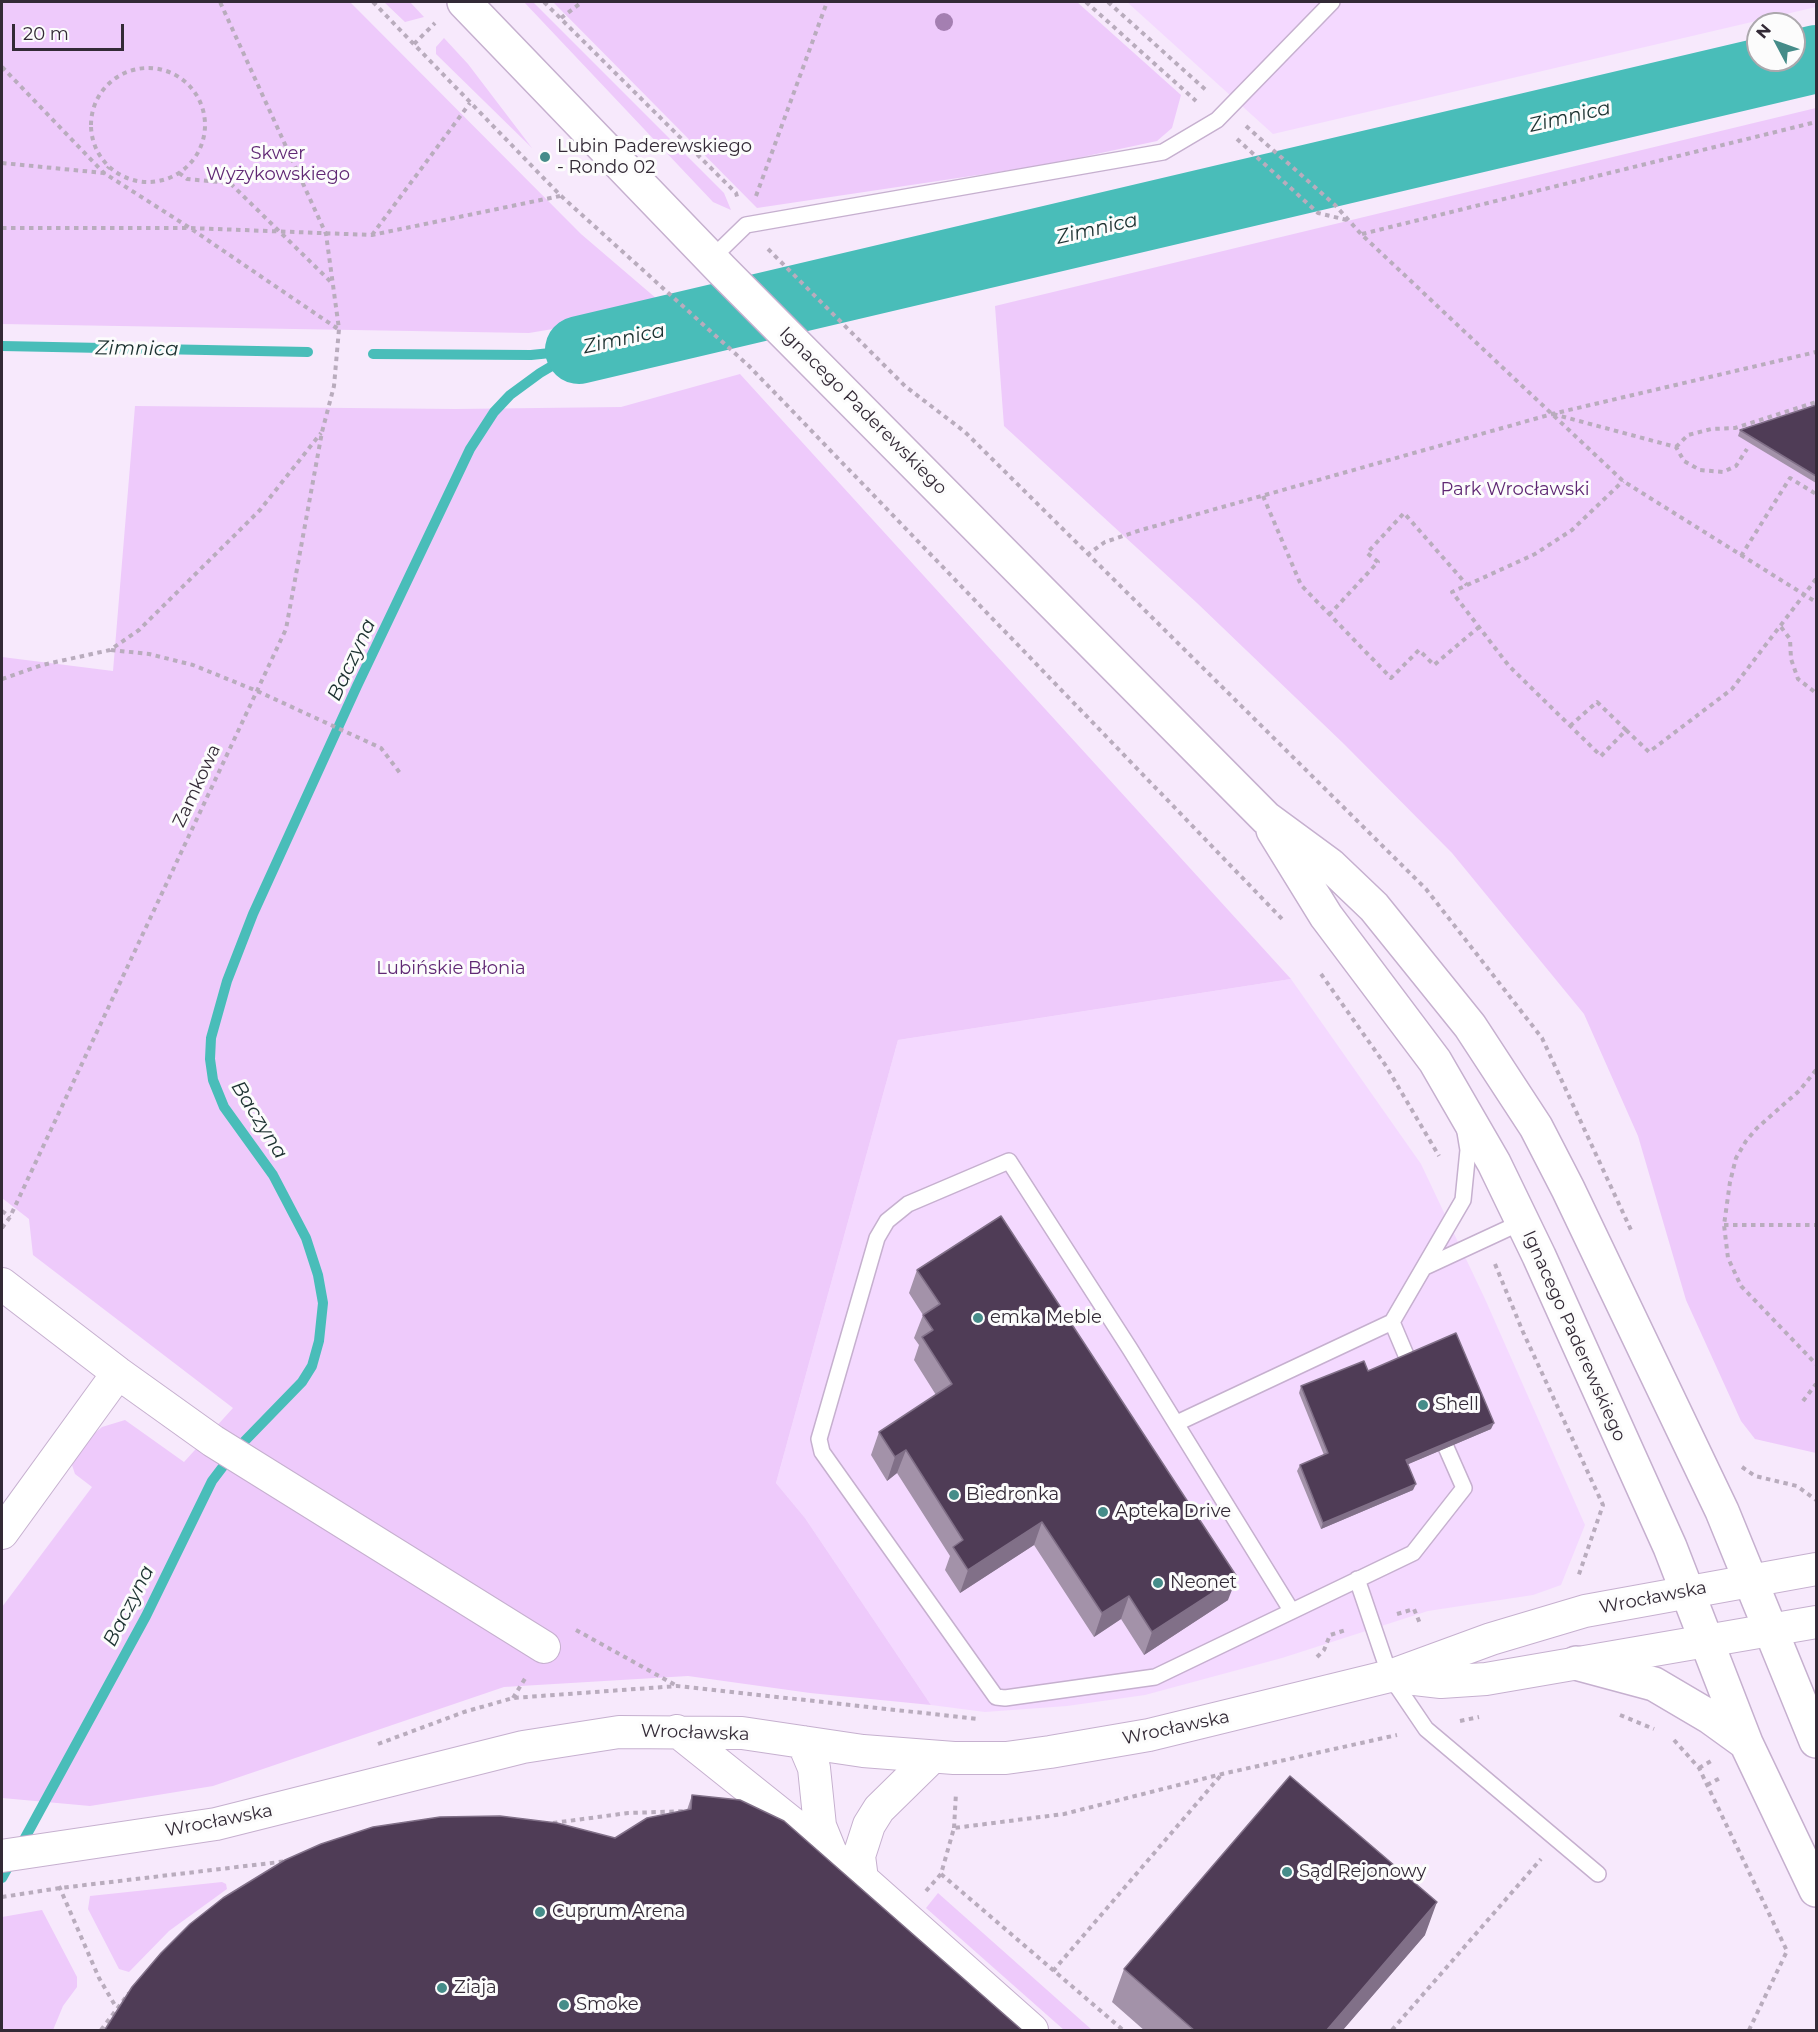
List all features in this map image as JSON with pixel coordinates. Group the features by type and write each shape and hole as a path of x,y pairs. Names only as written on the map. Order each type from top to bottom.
{"street":[{"name":"Ignacego Paderewskiego","path":"464,2 717,264 1266,818 1330,865 1374,907 1470,1026 1524,1110 1568,1189 1752,1579 1816,1741"},
{"name":"Ignacego Paderewskiego","path":"1266,818 1326,916 1435,1061 1461,1104 1522,1222 1670,1547 1746,1743 1816,1890"},
{"path":"2,1284 118,1373 213,1441 544,1647"},
{"path":"2,1533 118,1373"},
{"name":"Wrocławska","path":"2,1856 216,1824 561,1739 619,1732 742,1733 863,1752 932,1757 1006,1758 1050,1752 1149,1735 1390,1676 1491,1639 1586,1611 1816,1569"},
{"name":"Wrocławska","path":"1390,1676 1441,1682 1486,1679 1816,1622"},
{"path":"1576,1663 1654,1684 1710,1717 1746,1743"},
{"path":"677,1731 862,1879 1032,2031"},
{"path":"802,1742 814,1768 820,1826 832,1854"},
{"path":"862,1879 859,1856 869,1825 879,1809 932,1757"}],"lane":[{"path":"717,264 746,225 1163,152 1222,115 1332,2"},
{"path":"1177,1423 1392,1322 1463,1200 1468,1150 1461,1104"},
{"path":"1291,1610 1177,1423 1009,1161 908,1204 887,1221 877,1238 819,1439 822,1452 996,1697 1005,1698 1155,1677 1413,1553 1464,1488 1432,1415"},
{"path":"1425,1267 1522,1222"},
{"path":"1392,1322 1419,1384"},
{"path":"1357,1579 1390,1676 1426,1729 1598,1874"}],"path":[{"name":"Zamkowa","path":"2,1228 10,1217 286,629 322,432 334,386 339,329 326,234 220,2"},
{"path":"373,2 560,195 665,287 749,366 1288,927"},
{"path":"544,2 736,193 746,225"},
{"path":"561,18 582,2"},
{"path":"746,225 827,2"},
{"path":"1086,2 1222,115 1276,152 1335,205 1361,234 1623,481 1816,602"},
{"path":"1108,2 1222,115 1263,162 1318,213 1348,220"},
{"path":"2,67 104,173 339,329"},
{"path":"153,67 172,72 189,84 201,101 206,121 203,141 194,159 180,173 162,180 143,182 125,177 109,167 97,151 91,132 92,111 100,93 114,78 132,69 153,67"},
{"path":"372,235 470,103"},
{"path":"1361,234 1816,122"},
{"path":"2,163 104,173"},
{"path":"104,173 109,167"},
{"path":"180,173 187,179 230,183 332,284"},
{"path":"2,228 190,228 372,235 560,195"},
{"path":"780,263 858,339"},
{"path":"1087,555 1105,542 1552,414 1816,352"},
{"path":"1676,447 1689,435 1711,429 1735,428 1816,402"},
{"path":"1552,414 1676,447 1684,461 1700,470 1723,472 1736,466 1747,449"},
{"path":"110,650 139,630 260,510 322,432"},
{"path":"1741,556 1791,478 1816,494"},
{"path":"1623,481 1572,530 1535,554 1452,592 1509,666 1601,756 1626,730"},
{"path":"1263,496 1301,585 1391,678 1419,650 1434,665 1479,627"},
{"path":"1329,615 1378,562 1367,553 1404,513 1467,585"},
{"path":"1570,726 1597,702 1649,752 1732,689 1816,579"},
{"path":"1781,627 1790,639 1791,659 1798,679 1816,693"},
{"path":"2,680 42,665 110,650 149,654 193,665 381,748 400,773"},
{"path":"1320,973 1386,1066 1463,1200"},
{"path":"1816,1070 1800,1090 1756,1128 1746,1141 1736,1158 1724,1225 1728,1258 1741,1286 1751,1300 1816,1364"},
{"path":"2,1211 10,1217"},
{"path":"1724,1225 1816,1225"},
{"path":"1485,1239 1523,1332 1604,1505 1576,1580"},
{"path":"1803,1401 1816,1384"},
{"path":"1737,1460 1741,1467 1755,1476 1797,1486 1814,1495 1816,1500"},
{"path":"1309,1660 1316,1659 1330,1635 1414,1609 1420,1625 1428,1631"},
{"path":"513,1698 561,1622 677,1686"},
{"path":"376,1745 464,1712 513,1698 677,1686 983,1719"},
{"path":"1615,1713 1659,1731"},
{"path":"1123,2031 941,1874 954,1828 1064,1814 1222,1774 1481,1717"},
{"path":"1670,1735 1699,1768 1787,1951 1749,2031"},
{"path":"1053,1971 1222,1774"},
{"path":"544,1824 628,1813 677,1810 699,1812"},
{"path":"567,1821 571,1833"},
{"path":"1392,2031 1558,1840"},
{"path":"47,1849 60,1888 99,1978 122,2015"},
{"path":"2,1897 297,1860"},
{"path":"101,2031 116,2007 130,1992"}],"shaded area":[{"path":"1127,2 1816,2 1816,7 1795,12 1746,12 1746,23 1273,134"},
{"path":"1291,979 1421,1164 1485,1299 1585,1525 1561,1585 1533,1595 1428,1611 1282,1658 1145,1695 1067,1706 985,1712 931,1705 805,1518 776,1483 898,1040"}],"green space":[{"name":"Skwer Wyżykowskiego","path":"2,2 350,2 581,234 664,305 601,321 529,333 2,324"},
{"path":"384,2 410,2 424,17 405,22"},
{"path":"524,2 533,2 724,193 731,210 713,202"},
{"path":"553,2 1077,2 1181,95 1172,128 1157,141 1045,165 757,208"},
{"path":"444,38 468,64 532,148 436,54 436,47"},
{"name":"Park Wrocławski","path":"1816,108 1816,1453 1755,1439 1741,1421 1686,1300 1638,1136 1584,1014 1452,853 1344,744 1197,603 1004,426 995,306"},
{"name":"Lubińskie Błonia","path":"740,374 1291,979 898,1040 776,1483 805,1518 931,1705 810,1693 688,1676 504,1687 213,1786 90,1806 2,1798 2,1607 92,1487 75,1474 72,1465 90,1437 102,1427 125,1420 184,1462 233,1408 33,1255 29,1219 2,1198 2,657 113,671 135,406 456,409 621,407"},
{"path":"222,1882 226,1884 227,1889 169,1931 129,1972 119,1969 88,1909 90,1896"},
{"path":"938,1893 1092,2030 1064,2030 926,1908"},
{"path":"42,1910 77,1977 77,1987 63,2006 53,2030 2,2030 2,1917"}],"building":[{"path":"1816,405 1816,476 1740,430"},
{"path":"1001,1216 1237,1577 1152,1632 1129,1596 1102,1613 1042,1522 968,1570 953,1547 963,1540 906,1450 895,1457 879,1432 952,1384 922,1337 933,1330 923,1315 940,1304 917,1270"},
{"path":"1456,1333 1494,1423 1406,1460 1416,1484 1323,1523 1300,1465 1328,1453 1301,1386 1364,1361 1368,1371"},
{"name":"Sąd Rejonowy","path":"1290,1776 1437,1902 1326,2031 1195,2031 1124,1969"},
{"name":"Cuprum Arena","path":"692,1795 740,1800 784,1821 1023,2031 104,2031 132,1987 190,1924 223,1898 285,1860 321,1844 373,1827 440,1817 500,1816 557,1823 615,1838 647,1818 691,1809"}],"waterway":[{"name":"Zimnica","path":"579,350 1816,59"},
{"name":"Zimnica","path":"2,346 308,352"},
{"name":"Baczyna","path":"20,1847 146,1616 212,1481 234,1452 302,1382 312,1366 319,1341 323,1303 318,1275 306,1238 273,1175 224,1107 213,1080 210,1059 211,1038 227,981 253,914 357,686 470,449 494,412 510,395 540,373 579,350"},
{"name":"Zimnica","path":"373,354 531,355 570,351"},
{"name":"Baczyna","path":"2,1878 12,1860"}],"place":[{"name":"Lubin Paderewskiego - Rondo 02","path":"545,157"},
{"name":"emka Meble","path":"978,1318"},
{"name":"Shell","path":"1423,1405"},
{"name":"Biedronka","path":"954,1495"},
{"name":"Apteka Drive","path":"1103,1512"},
{"name":"Neonet","path":"1158,1583"},
{"name":"Sąd Rejonowy","path":"1287,1872"},
{"name":"Cuprum Arena","path":"540,1912"},
{"name":"Ziaja","path":"442,1988"},
{"name":"Smoke","path":"564,2005"}]}
